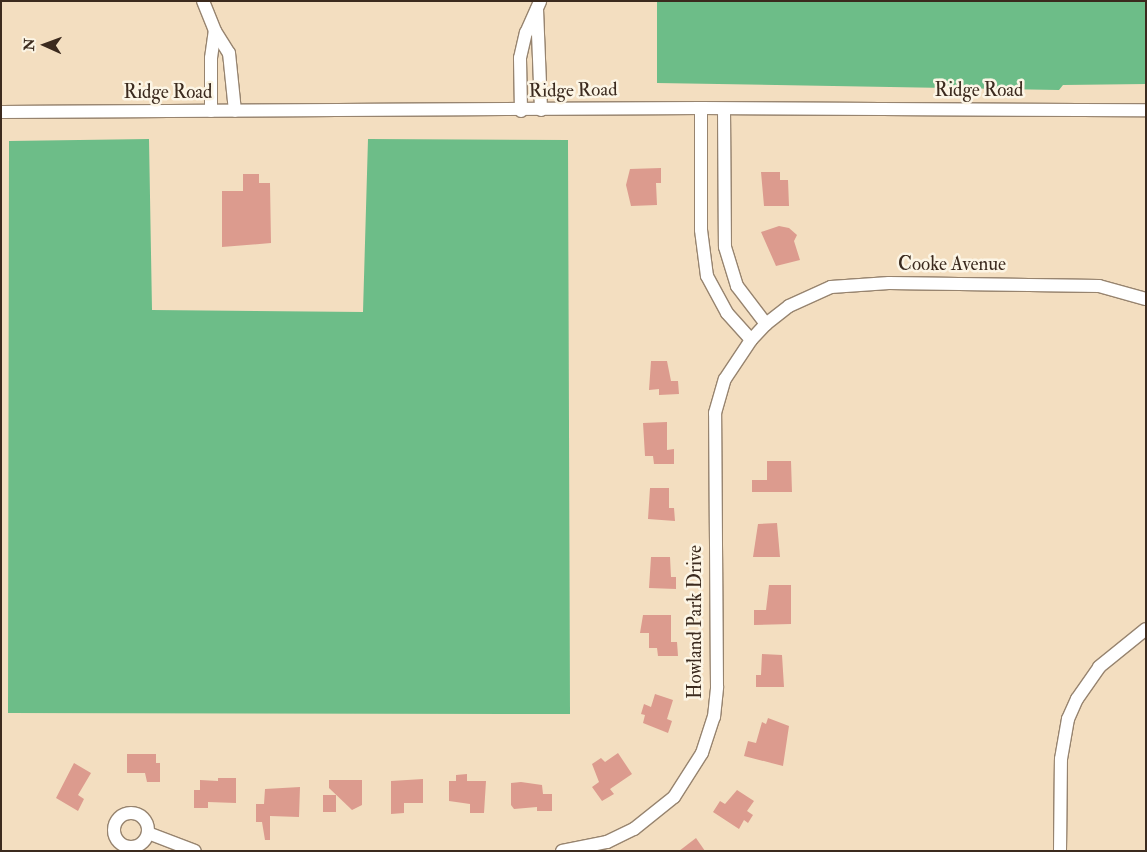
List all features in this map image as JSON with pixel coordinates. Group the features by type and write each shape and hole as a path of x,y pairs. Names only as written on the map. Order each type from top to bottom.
{"street":[{"path":"203,1 215,31 228,53 234,111"},
{"path":"538,5 541,110"},
{"path":"521,111 520,58 526,32 538,5"},
{"path":"211,111 215,31"},
{"path":"701,108 701,230 707,276 727,314 750,340"},
{"name":"Ridge Road","path":"1,112 521,111 701,108 1146,110"},
{"path":"724,109 725,247 737,286 766,324"},
{"name":"Cooke Avenue","path":"766,324 789,306 831,287 889,284 1099,286 1146,299"},
{"name":"Howland Park Drive","path":"562,851 587,848 621,837 659,811 689,777 709,736 717,687 714,422 725,379 750,340 766,324"},
{"path":"1060,851 1061,759 1068,720 1077,699 1099,667 1146,629"},
{"path":"148,833 195,851"}],"green space":[{"path":"657,1 1146,1 1146,84 1063,85 1059,90 657,83"},
{"path":"149,139 152,310 363,312 368,139 568,140 570,714 8,713 9,141"}],"building":[{"path":"661,168 661,183 656,183 657,205 631,206 626,185 630,169"},
{"path":"761,172 780,172 780,180 788,180 789,206 764,206"},
{"path":"243,174 259,174 259,183 270,183 271,243 222,247 222,191 243,191"},
{"path":"779,226 789,228 797,235 794,241 800,260 776,266 761,232"},
{"path":"651,361 667,361 671,381 678,381 679,394 659,395 659,389 649,390"},
{"path":"667,422 667,450 674,449 674,464 654,464 653,456 645,456 643,423"},
{"path":"767,461 791,461 792,492 752,492 752,480 767,480"},
{"path":"650,488 669,488 669,508 674,508 675,521 648,519"},
{"path":"777,523 780,557 753,557 758,524"},
{"path":"651,557 670,557 671,577 676,577 676,589 649,588"},
{"path":"769,585 791,585 791,624 754,625 754,610 766,610"},
{"path":"643,615 671,615 671,642 677,642 678,656 658,656 657,648 649,648 649,633 640,633"},
{"path":"762,654 782,655 784,687 756,687 756,675 761,675"},
{"path":"655,694 673,700 667,719 672,721 668,733 643,723 645,715 641,714 644,704 651,707"},
{"path":"768,718 789,726 783,766 744,756 748,741 756,743 762,722 766,724"},
{"path":"618,753 632,774 610,789 614,794 602,801 592,787 599,782 592,764 601,758 605,762"},
{"path":"127,754 156,754 156,763 160,763 160,782 147,782 145,773 127,773"},
{"path":"74,763 91,773 78,795 84,799 78,811 56,798"},
{"path":"467,774 467,781 486,781 484,813 470,813 470,804 449,801 449,781 456,781 456,775"},
{"path":"218,778 236,778 236,803 208,802 208,808 194,808 194,790 200,790 200,780 218,781"},
{"path":"423,779 423,803 404,803 404,813 391,814 391,781"},
{"path":"329,780 362,780 362,805 352,810 329,788"},
{"path":"521,782 542,785 543,794 552,794 552,811 537,811 537,807 514,809 511,805 511,783"},
{"path":"300,787 299,817 270,816 270,840 265,840 262,822 256,822 256,804 264,804 265,789"},
{"path":"737,790 754,801 747,811 753,815 748,823 744,820 739,829 713,812 720,801 725,804"},
{"path":"323,795 336,795 336,812 323,812"},
{"path":"696,838 705,851 679,851"}]}
